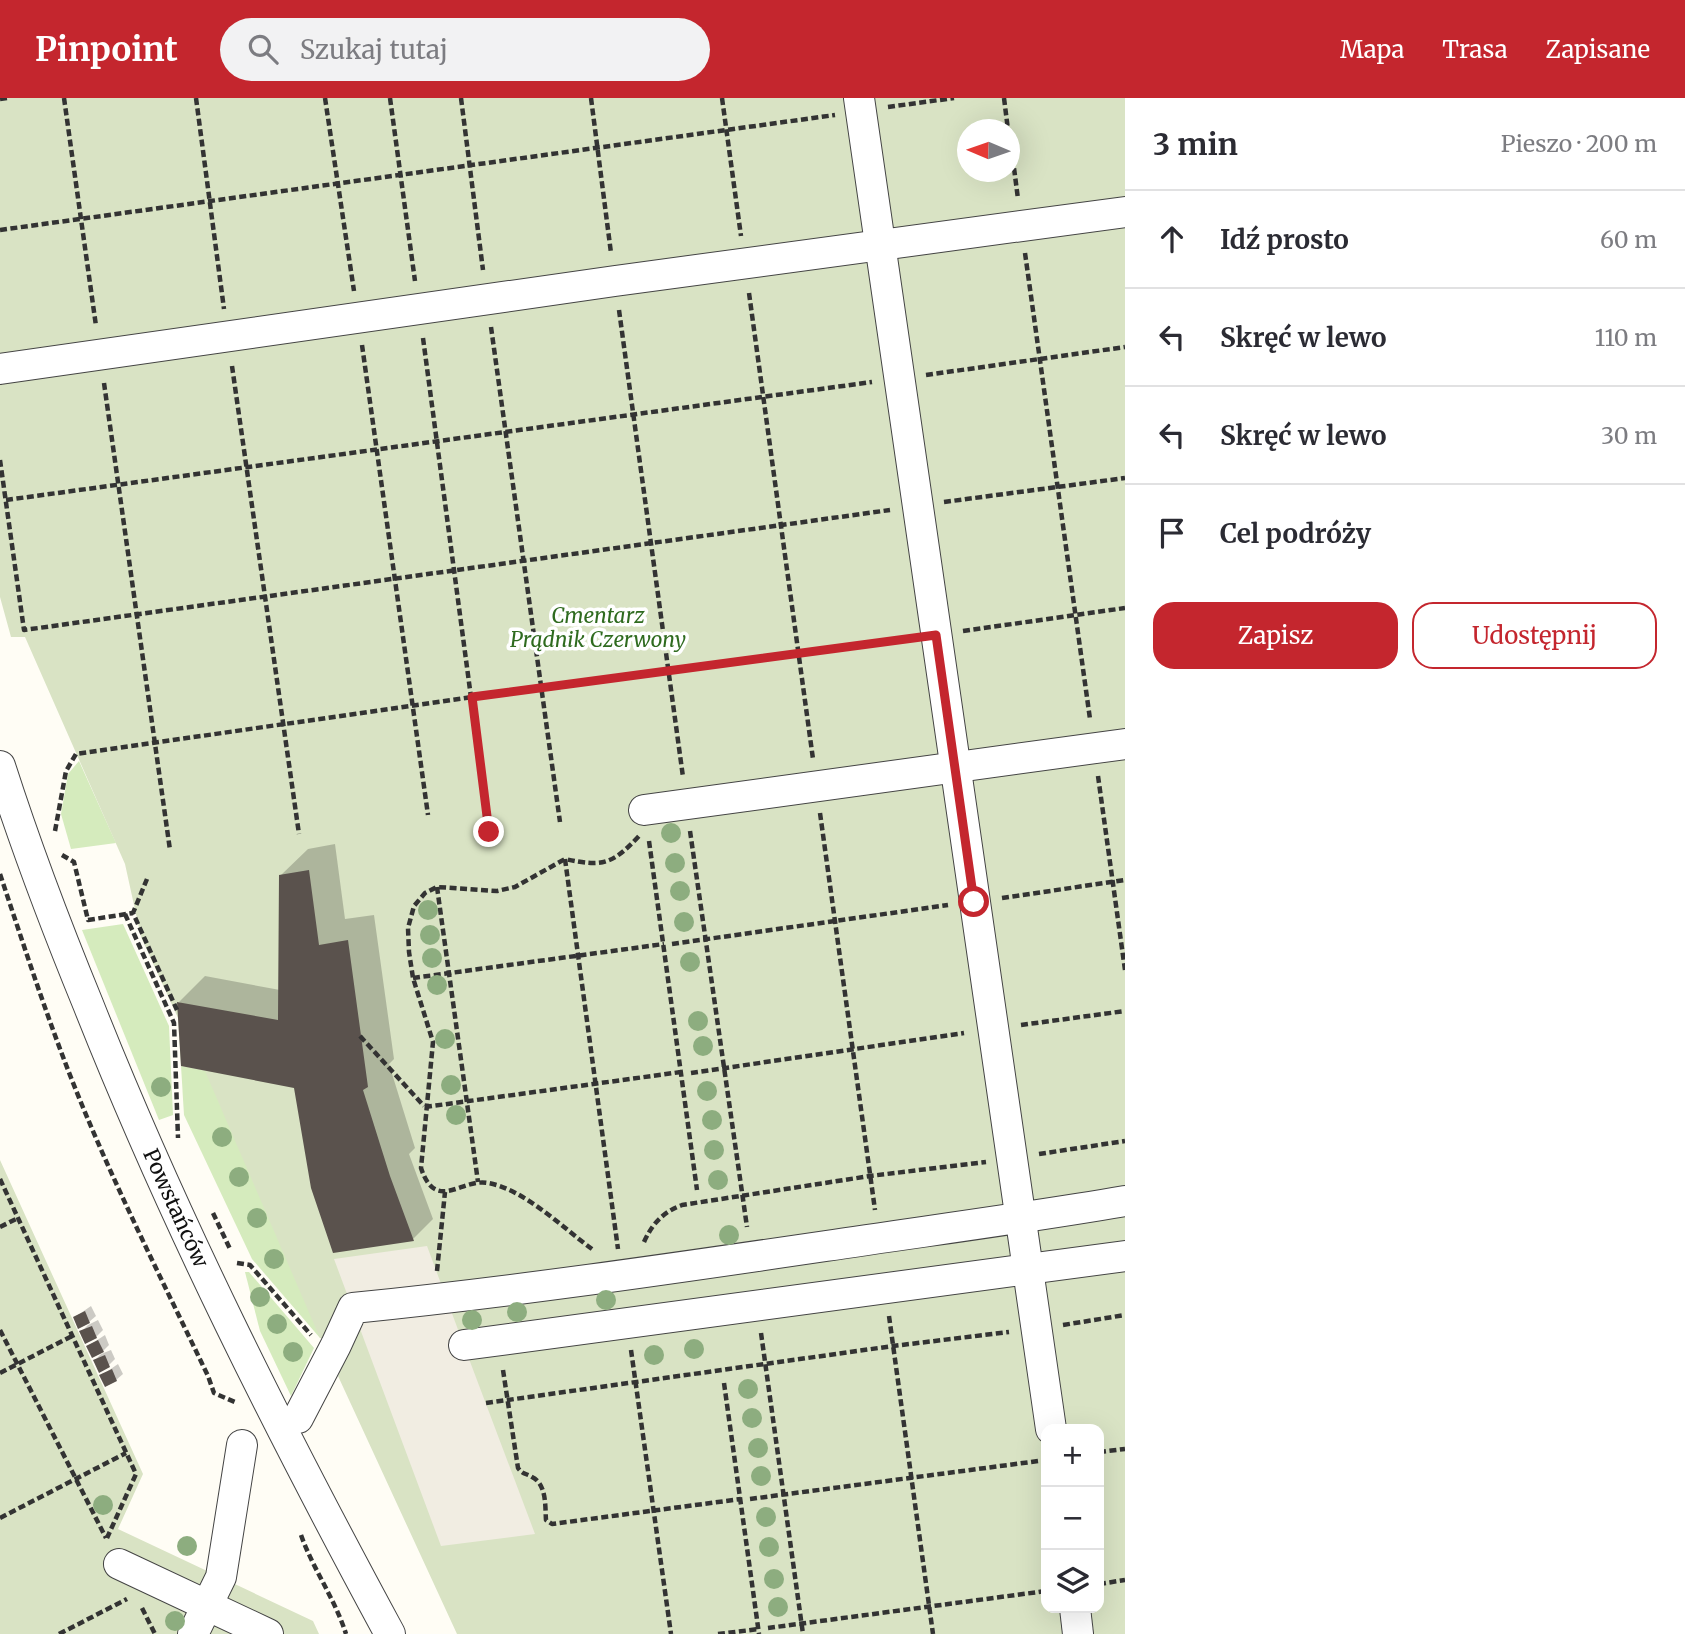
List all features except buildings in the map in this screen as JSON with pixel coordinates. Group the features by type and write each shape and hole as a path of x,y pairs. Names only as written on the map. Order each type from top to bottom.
{"street":[{"path":"860,105 1050,1424"},
{"path":"0,369 880,244 1125,212"},
{"path":"644,810 1125,744"},
{"name":"Powstańców","path":"0,766 8,814 133,1118 245,1356 390,1634"},
{"path":"298,1418 353,1308 622,1275 1019,1219 1125,1201"},
{"path":"464,1345 1125,1256"},
{"path":"193,1634 221,1577 242,1446"},
{"path":"113,1551 148,1589 207,1605 268,1634"},
{"path":"1076,1613 1079,1634"}],"path":[{"path":"0,99 7,98"},
{"path":"64,98 170,850"},
{"path":"325,98 428,815"},
{"path":"390,98 489,832"},
{"path":"461,98 468,166 559,822"},
{"path":"591,98 750,1257"},
{"path":"722,98 879,1238"},
{"path":"0,230 726,130 860,105 954,98"},
{"path":"1004,98 1007,119"},
{"path":"1016,182 1125,971"},
{"path":"6,500 1125,347"},
{"path":"0,460 24,630 1125,478"},
{"path":"266,597 299,834"},
{"path":"54,835 65,771 76,754 283,723 1125,608"},
{"path":"622,1275 619,1256 599,1255 522,1197 505,1188 478,1182 445,1192 430,1185 421,1168 433,1042 413,978 408,928 414,906 425,893 437,887 497,891 516,887 565,859 590,865 604,863 624,853 645,830 644,810"},
{"path":"649,841 697,1190"},
{"path":"565,859 617,1242"},
{"path":"74,862 88,920 133,913"},
{"path":"147,880 133,913 177,1010"},
{"path":"672,944 1125,880"},
{"path":"437,887 478,1182"},
{"path":"125,914 174,1023 179,1120 177,1135 182,1147"},
{"path":"413,978 664,944"},
{"path":"691,1073 1125,1012"},
{"path":"360,1036 425,1107"},
{"path":"425,1107 681,1072"},
{"path":"643,1245 655,1223 673,1208 682,1205 1125,1141"},
{"path":"0,1179 136,1474 113,1551"},
{"path":"437,1272 445,1192"},
{"path":"210,1205 240,1270"},
{"path":"0,1227 18,1218"},
{"path":"237,1263 250,1265 330,1356"},
{"path":"886,1288 933,1634"},
{"path":"758,1307 803,1634"},
{"path":"486,1403 1125,1315"},
{"path":"627,1323 671,1634"},
{"path":"0,1330 113,1551"},
{"path":"0,1373 72,1336"},
{"path":"499,1340 518,1468 523,1475 533,1477 543,1490 546,1520 552,1524 741,1499"},
{"path":"718,1634 759,1631 724,1383"},
{"path":"1104,1451 1125,1449"},
{"path":"0,1518 126,1453"},
{"path":"750,1499 1041,1461"},
{"path":"1104,1583 1125,1580"},
{"path":"59,1634 148,1589 155,1634"},
{"path":"768,1628 1041,1592"}],"green space":[{"name":"Cmentarz Prądnik Czerwony","path":"0,98 1125,98 1125,1634 457,1634 338,1376 349,1351 320,1338 205,1071 181,1066 178,1018 141,937 125,864 25,637 11,637 0,597"},
{"path":"79,761 116,843 71,849 61,814 68,774"},
{"path":"123,924 169,1026 173,1115 159,1120 82,930"},
{"path":"181,1066 205,1070 344,1286 320,1338 252,1259 184,1115"},
{"path":"0,1160 143,1474 118,1529 313,1621 319,1634 0,1634"},
{"path":"245,1272 249,1272 314,1348 291,1396 260,1331"}],"shaded area":[{"path":"427,1246 535,1534 441,1546 334,1259"}],"route":[{"path":"489,832 472,697 936,635 974,902"}]}
